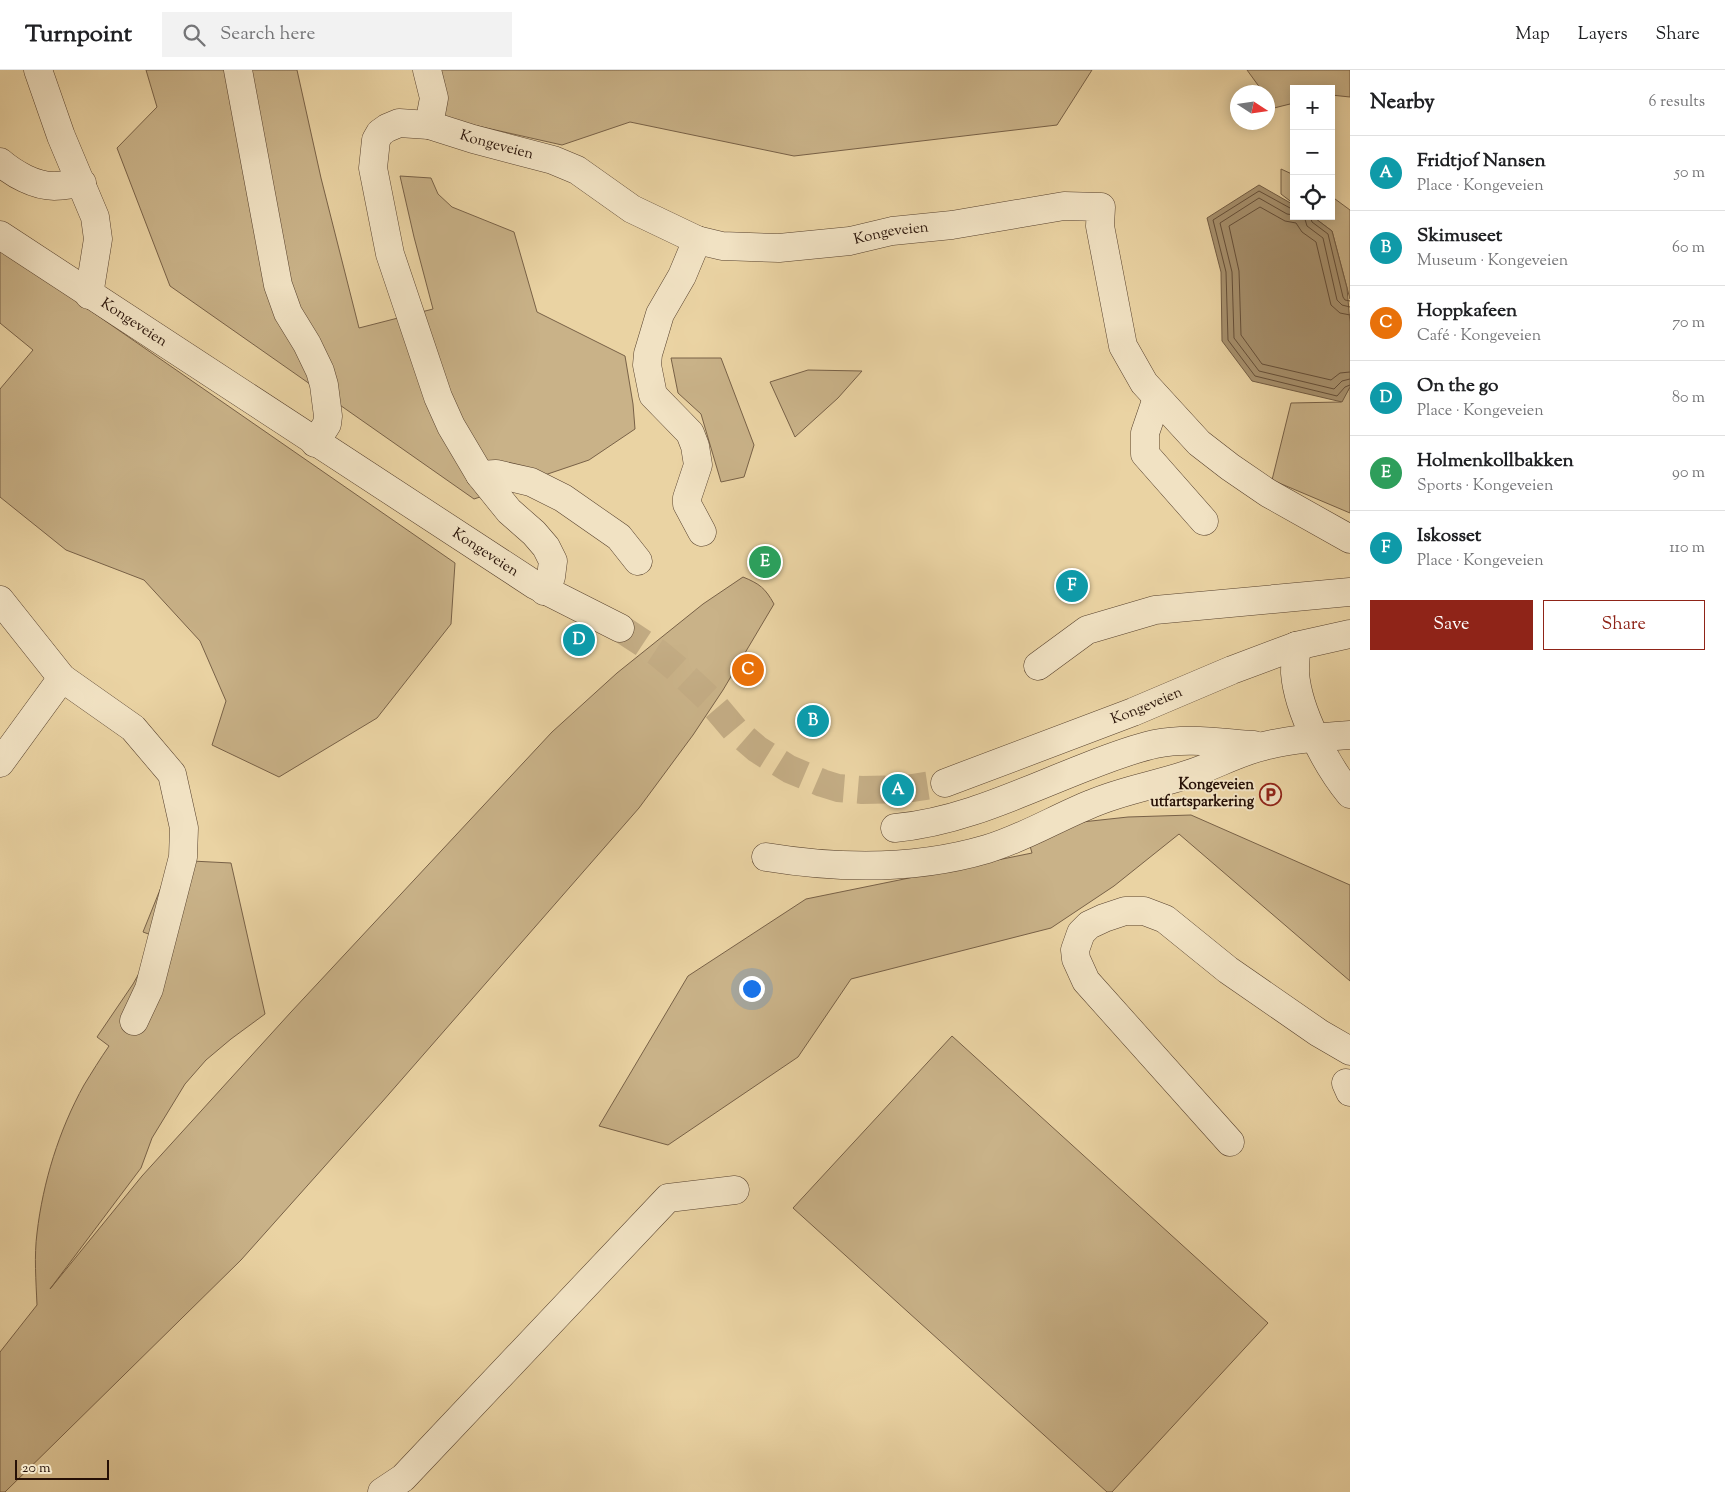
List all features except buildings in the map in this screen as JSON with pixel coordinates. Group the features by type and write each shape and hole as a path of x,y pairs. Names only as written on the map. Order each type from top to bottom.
{"street":[{"path":"38,70 95,218 98,239 89,295"},
{"path":"238,70 278,285 288,313 307,344 320,371 324,385 328,416 327,424 315,443"},
{"path":"427,70 434,98 429,124"},
{"name":"Kongeveien","path":"544,591 551,577 553,561 546,547 510,511 480,475 452,426 438,397 390,254 373,168 376,140 388,128 399,123 429,124 473,139 552,160 577,170 632,209 697,240 722,246 779,248 850,241 892,231 952,224 1064,206 1101,208 1100,226 1122,346 1144,383 1157,398"},
{"path":"0,162 8,170 28,180 52,186 82,183"},
{"name":"Kongeveien","path":"0,236 544,591 581,607 620,628"},
{"path":"697,240 682,276 660,314 648,354 647,365 652,395 690,433 695,446 698,465 687,504 702,532"},
{"path":"1204,520 1145,454 1145,433 1157,398 1199,443 1230,467 1268,493 1350,540"},
{"path":"480,475 496,474 531,482 563,498 619,537 638,561"},
{"path":"1038,666 1087,630 1155,610 1350,592"},
{"path":"0,600 62,678 133,728 172,774 184,828 183,857 149,989 134,1021"},
{"name":"Kongeveien","path":"944,783 1115,719 1232,670 1296,646 1350,634"},
{"path":"1296,646 1295,673 1297,685 1314,738 1338,780 1350,794"},
{"path":"0,763 62,678"},
{"path":"766,857 805,864 859,866 916,863 987,849 1018,838 1118,793 1189,774 1263,746 1314,738 1350,735"},
{"path":"895,828 919,826 963,814 1120,754 1156,744 1187,740 1263,746"},
{"path":"1230,1142 1086,981 1076,959 1075,950 1082,933 1090,925 1125,911 1144,911 1165,919 1228,970 1319,1033 1350,1051"},
{"path":"382,1492 403,1478 668,1198 735,1190"}],"shaded area":[{"path":"146,70 297,70 321,178 359,328 433,309 400,176 431,178 438,194 452,207 514,232 537,312 625,356 635,429 589,460 474,499 170,286 117,148 157,107"},
{"path":"425,70 1092,70 1057,125 794,156 630,122 562,145 442,118"},
{"path":"1247,70 1350,70 1350,97 1335,95 1335,85 1290,85 1290,104 1275,108 1275,85 1258,85"},
{"path":"1281,169 1290,173 1290,201 1281,194"},
{"path":"1335,199 1350,210 1350,299 1332,231 1317,220 1335,220"},
{"path":"0,248 455,563 451,624 377,718 279,777 212,745 226,701 200,641 144,580 66,550 0,497 0,389 33,350 0,323"},
{"path":"671,358 721,358 754,445 744,477 721,482 701,414 678,393"},
{"path":"808,370 862,371 838,398 795,437 770,382"},
{"path":"1350,387 1350,513 1272,480 1291,403 1341,402"},
{"path":"743,577 761,587 774,604 723,690 693,735 639,808 241,1260 5,1492 0,1492 0,1352 37,1305 36,1242 43,1195 53,1157 75,1102 109,1046 97,1037 142,968 154,936 143,932 172,860 231,863 265,1014 206,1060 185,1084 152,1138 141,1168 50,1289 142,1176 291,1012 552,732 617,673 703,604"},
{"path":"1191,815 1350,885 1350,981 1179,834 1114,886 1051,928 851,979 798,1057 668,1145 599,1126 688,976 806,899 1032,853 1030,846 1082,822 1128,817"},
{"path":"952,1036 1268,1323 1112,1492 1107,1492 793,1208"}],"water":[{"path":"1259,185 1290,203 1290,220 1317,220 1332,231 1347,288 1350,323 1350,387 1342,402 1252,381 1222,341 1221,272 1207,218"}],"tunnel":[{"path":"620,628 658,653 676,668 708,698 735,730 757,749 789,769 838,788 862,790 906,789 945,783"}],"place":[{"name":"Holmenkollbakken","path":"765,562"},
{"name":"Iskosset","path":"1072,586"},
{"name":"On the go","path":"579,640"},
{"name":"Hoppkafeen","path":"748,670"},
{"name":"Skimuseet","path":"813,721"},
{"name":"Fridtjof Nansen","path":"898,790"},
{"name":"Kongeveien utfartsparkering","path":"1270,794"}]}
